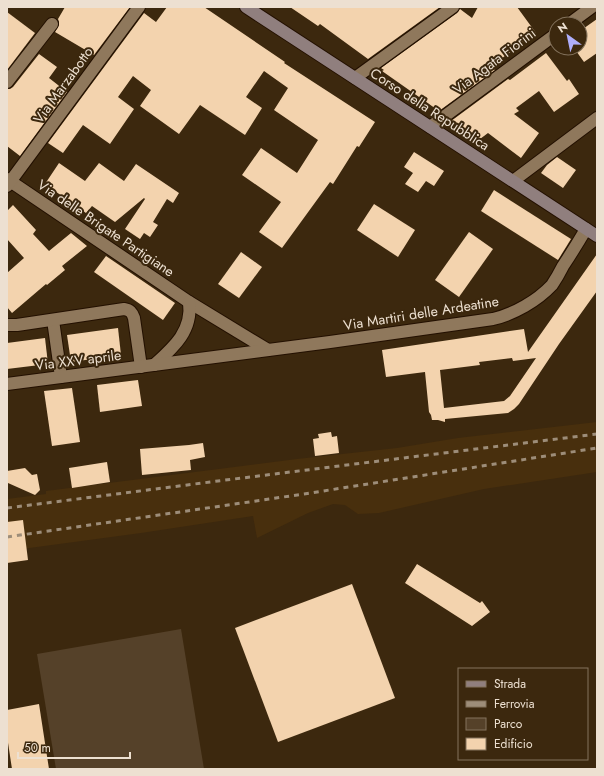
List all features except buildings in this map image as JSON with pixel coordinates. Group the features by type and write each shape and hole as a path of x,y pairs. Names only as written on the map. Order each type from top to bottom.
{"street":[{"name":"Via Marzabotto","path":"8,182 139,7"},
{"name":"Corso della Repubblica","path":"246,7 597,236"},
{"path":"355,78 453,7"},
{"path":"580,16 592,7"},
{"path":"7,82 52,24"},
{"name":"Via Agata Fiorini","path":"430,127 548,40"},
{"path":"513,181 597,118"},
{"name":"Via delle Brigate Partigiane","path":"8,182 189,302 268,350"},
{"name":"Via Martiri delle Ardeatine","path":"154,365 481,321 500,317 526,305 548,288 556,279 586,229"},
{"path":"154,365 172,348 185,331 189,317 189,302"},
{"path":"7,325 53,320 124,309 129,310 134,318 141,367"},
{"path":"53,320 61,377"},
{"name":"Via XXV aprile","path":"7,384 154,365"}],"shaded area":[{"path":"597,422 597,472 484,489 379,513 358,514 345,505 333,504 308,513 257,538 253,516 7,551 7,499 46,494 46,491 297,459 397,448 458,438"}],"green space":[{"path":"181,629 204,769 56,769 37,654"}],"railway":[{"path":"7,508 597,434"},
{"path":"7,537 304,494 597,448"}]}
